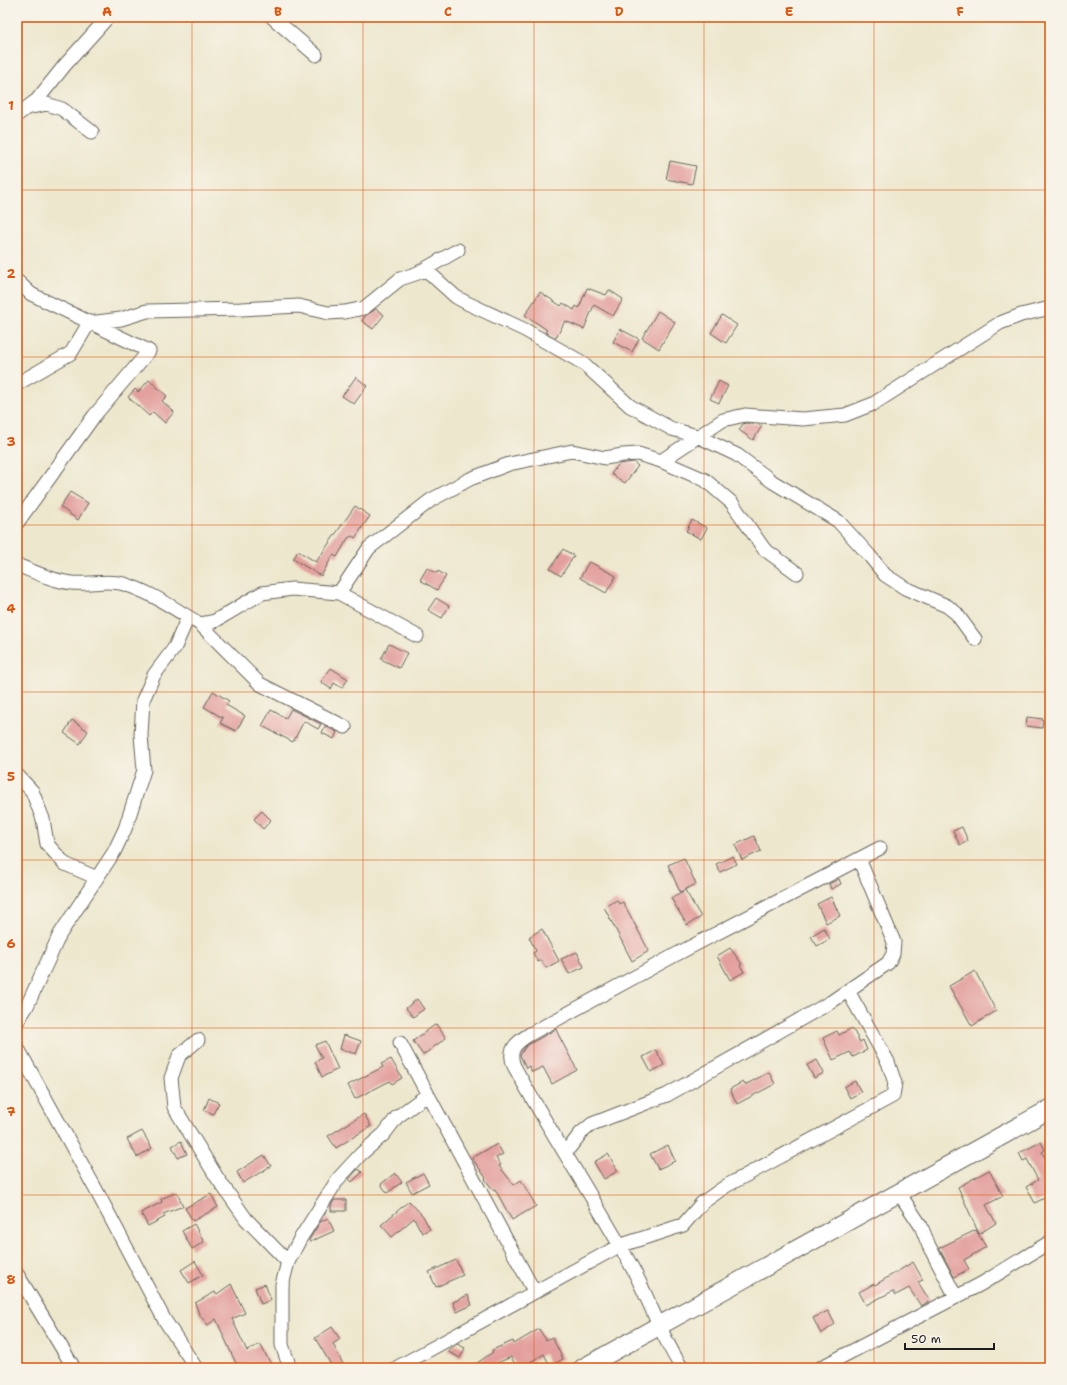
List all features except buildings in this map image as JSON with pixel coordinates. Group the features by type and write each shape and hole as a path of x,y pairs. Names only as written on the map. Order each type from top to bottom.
{"street":[{"path":"21,112 37,100 65,65 108,17"},
{"path":"272,17 316,55"},
{"path":"21,112 47,104 62,109 92,132"},
{"path":"89,323 121,319 147,311 299,306 328,313 345,312 364,308 400,279 425,270 458,250"},
{"path":"425,270 456,297 524,330 582,363 630,406 672,429 697,436 737,455 773,482 838,521 885,575 905,588 947,606 956,613 975,639"},
{"path":"17,281 31,294 89,323 149,350 94,416 17,524"},
{"path":"661,460 723,420 733,416 745,414 803,419 845,414 873,404 1000,323 1021,315 1050,308"},
{"path":"17,384 71,353 89,323"},
{"path":"339,594 368,548 431,500 470,479 509,464 572,451 605,458 623,454 638,454 661,460 704,480 732,503 764,549 797,573"},
{"path":"17,565 52,579 73,583 101,581 124,584 153,597 200,624 260,684 345,727"},
{"path":"200,624 215,621 262,593 292,589 339,594 417,636"},
{"path":"17,1022 27,1006 60,934 114,852 125,829 144,770 141,735 143,700 154,675 175,647 188,617"},
{"path":"17,775 32,791 43,819 47,844 65,864 97,878"},
{"path":"682,1368 659,1326 635,1274 566,1152 514,1066 511,1058 512,1050 517,1042 677,954 880,848"},
{"path":"566,1152 581,1133 592,1124 668,1095 831,1002 888,963 893,954 894,942 860,859"},
{"path":"396,1368 534,1291 619,1246 683,1225 702,1203 726,1186 893,1096 896,1083 888,1062 848,990"},
{"path":"198,1040 179,1056 171,1078 174,1107 216,1176 246,1219 288,1262"},
{"path":"400,1044 534,1291"},
{"path":"17,1047 95,1188 164,1319 196,1368"},
{"path":"290,1368 282,1345 282,1285 288,1262 300,1238 338,1179 361,1154 384,1134 397,1117 427,1095"},
{"path":"584,1368 1050,1109"},
{"path":"899,1193 921,1226 929,1246 956,1297"},
{"path":"820,1368 981,1284 1050,1242"},
{"path":"17,1274 74,1368"}]}
